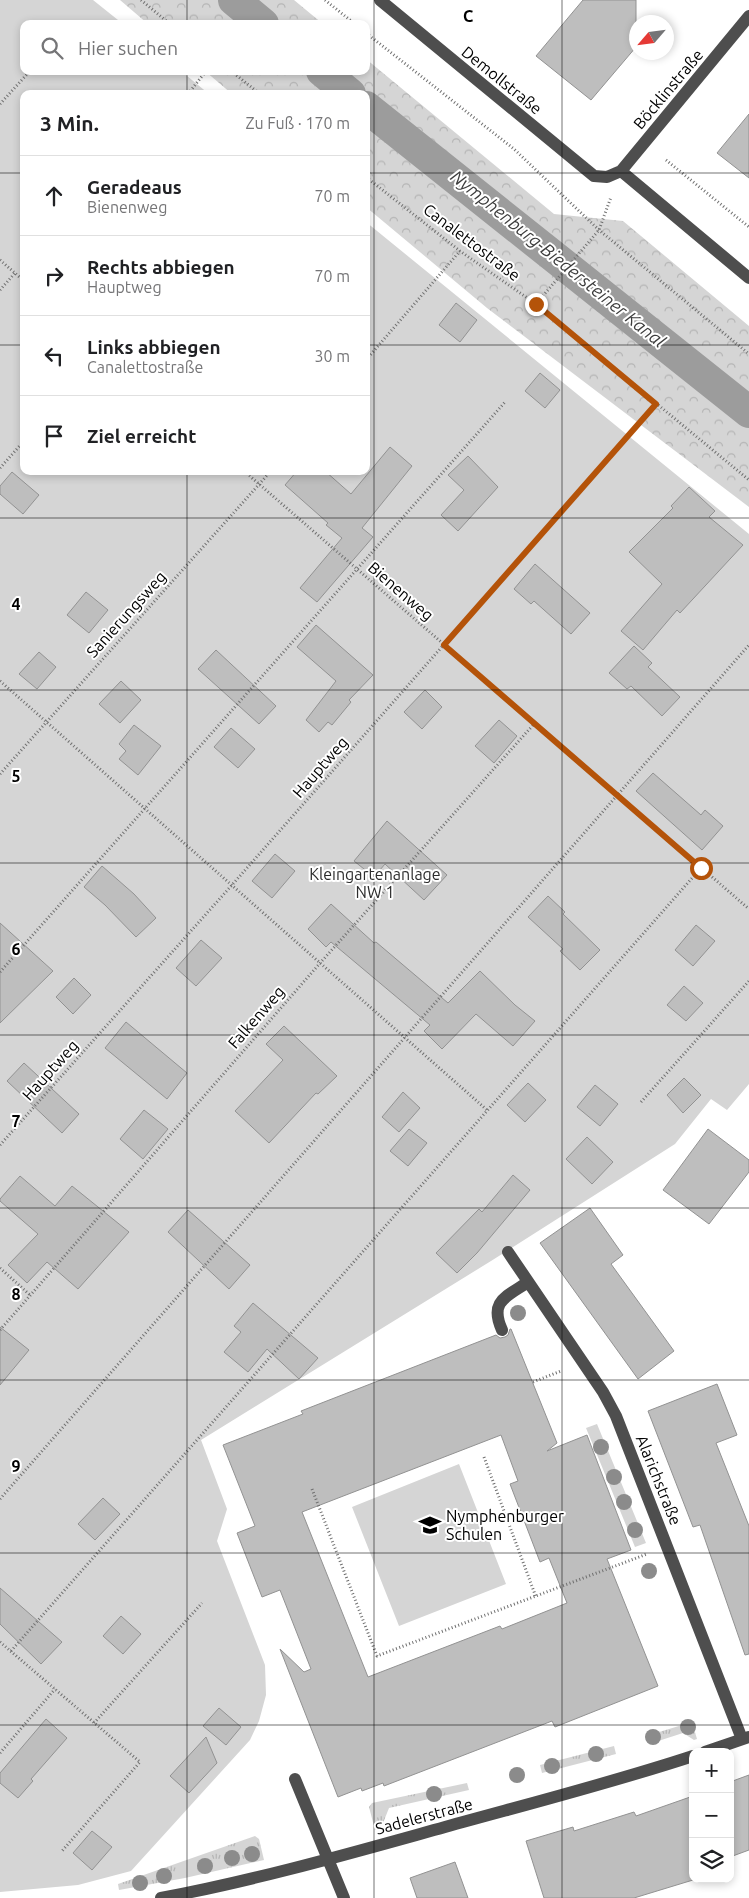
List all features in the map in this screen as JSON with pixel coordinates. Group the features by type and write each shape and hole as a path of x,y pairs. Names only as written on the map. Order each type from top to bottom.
{"street":[{"name":"Demollstraße","path":"380,0 594,176 607,177"},
{"name":"Böcklinstraße","path":"607,177 621,171 749,16"},
{"path":"621,171 749,278"},
{"name":"Alarichstraße","path":"508,1252 603,1392 623,1432 746,1738"},
{"path":"502,1330 497,1320 497,1306 504,1298 528,1282"},
{"path":"716,1748 746,1738"},
{"name":"Sadelerstraße","path":"161,1898 235,1882 328,1858 646,1771 689,1757"},
{"path":"295,1779 344,1898"}],"path":[{"path":"141,0 165,20"},
{"path":"325,0 350,20"},
{"path":"370,36 514,149 599,230 749,354"},
{"path":"0,104 26,75"},
{"path":"191,90 203,75"},
{"path":"236,75 255,90"},
{"path":"666,160 749,227"},
{"path":"536,304 599,230 621,171"},
{"name":"Canalettostraße","path":"370,180 460,251 536,304 749,480"},
{"path":"370,355 460,251"},
{"path":"0,260 20,277"},
{"path":"0,290 15,273"},
{"path":"0,972 506,401"},
{"name":"Hauptweg","path":"0,1145 656,404"},
{"path":"0,468 20,446"},
{"name":"Bienenweg","path":"248,475 749,909"},
{"name":"Sanierungsweg","path":"0,774 268,475"},
{"path":"0,1499 749,645"},
{"path":"0,681 487,1110"},
{"name":"Falkenweg","path":"0,1330 320,962 534,724"},
{"path":"11,1651 701,868"},
{"path":"641,1102 749,980"},
{"path":"0,1268 30,1295"},
{"path":"533,1382 569,1368"},
{"path":"484,1457 536,1597"},
{"path":"312,1489 377,1656 668,1546"},
{"path":"94,1722 202,1603"},
{"path":"0,1642 140,1762 62,1851"},
{"path":"0,1753 55,1689"}],"green space":[{"name":"Kleingartenanlage NW 1","path":"0,0 93,0 118,20 20,20 20,75 186,75 204,90 20,90 20,475 370,475 370,225 749,534 749,1084 727,1110 711,1099 675,1144 491,1261 201,1440 227,1509 217,1541 265,1665 266,1695 259,1721 250,1740 131,1871 78,1885 0,1892"},
{"path":"120,0 294,0 318,20 143,20"},
{"path":"370,62 554,214 623,221 749,326 749,507 487,308 370,210 370,90 227,90 210,75 370,75"},
{"path":"597,1424 646,1543 635,1547 586,1428"},
{"path":"459,1464 506,1584 399,1626 352,1507"},
{"path":"692,1722 697,1739 694,1740 683,1733 649,1744 646,1736"},
{"path":"614,1746 616,1754 542,1773 540,1765"},
{"path":"467,1783 469,1790 389,1808 381,1828 375,1830 369,1807 372,1803"},
{"path":"255,1836 259,1839 264,1860 185,1878 119,1890 118,1884"}],"building":[{"path":"583,0 636,0 636,15 629,15 629,55 591,100 536,56"},
{"path":"749,114 749,178 717,153"},
{"path":"456,303 477,320 460,342 439,325"},
{"path":"540,373 560,390 545,408 525,391"},
{"path":"390,447 412,466 362,528 373,537 317,602 300,588 342,538 285,485 294,475 330,475 351,494 367,475 370,475 370,471"},
{"path":"468,456 498,487 458,531 441,515 464,490 448,475"},
{"path":"12,472 39,495 23,514 0,494 0,486"},
{"path":"689,487 715,511 709,517 743,545 680,613 677,610 643,650 621,631 662,584 629,552 673,508 671,506"},
{"path":"535,564 590,613 571,634 534,601 531,604 514,589"},
{"path":"86,592 108,610 89,633 67,615"},
{"path":"316,625 373,675 349,700 351,702 332,725 328,722 319,732 306,720 336,681 297,647"},
{"path":"634,646 652,663 648,667 680,697 662,716 631,686 627,689 609,673"},
{"path":"216,650 276,706 259,724 198,669"},
{"path":"39,652 56,667 37,689 19,674"},
{"path":"121,681 141,700 120,723 99,704"},
{"path":"425,690 442,707 422,729 404,712"},
{"path":"499,720 517,736 494,763 475,746"},
{"path":"134,725 161,746 138,775 119,759 126,751 119,744"},
{"path":"231,728 255,749 238,768 214,747"},
{"path":"653,773 701,815 705,810 723,826 702,850 636,791"},
{"path":"387,821 447,875 424,900 385,864 374,877 354,861"},
{"path":"275,854 295,871 272,898 252,881"},
{"path":"102,866 134,894 156,918 136,937 105,905 84,887"},
{"path":"548,896 565,912 563,914 600,950 580,970 560,951 563,949 528,917"},
{"path":"331,904 374,943 376,942 448,1003 480,971 515,1005 535,1021 513,1046 476,1014 442,1049 424,1031 430,1025 331,942 326,947 308,929"},
{"path":"0,923 53,971 0,1023"},
{"path":"696,925 715,941 693,966 675,950"},
{"path":"201,940 222,958 196,986 176,968"},
{"path":"74,978 91,995 73,1014 56,997"},
{"path":"684,986 703,1003 686,1021 667,1005"},
{"path":"126,1022 187,1073 167,1099 105,1048"},
{"path":"284,1026 337,1076 318,1094 316,1093 269,1143 235,1111 283,1060 266,1044"},
{"path":"24,1063 79,1114 62,1133 7,1081"},
{"path":"684,1078 701,1095 683,1113 667,1095"},
{"path":"528,1083 546,1100 525,1122 507,1105"},
{"path":"595,1085 618,1104 600,1126 577,1107"},
{"path":"403,1092 420,1108 399,1132 382,1117"},
{"path":"144,1110 168,1129 143,1159 120,1139"},
{"path":"409,1129 427,1143 408,1166 390,1151"},
{"path":"708,1129 749,1160 749,1172 709,1224 663,1190"},
{"path":"587,1137 613,1162 592,1184 566,1159"},
{"path":"513,1175 530,1190 477,1253 457,1273 436,1253 479,1209 482,1212"},
{"path":"20,1176 55,1206 72,1186 129,1232 78,1289 47,1262 27,1283 8,1265 38,1234 0,1201"},
{"path":"590,1208 623,1255 611,1264 674,1351 638,1379 540,1243"},
{"path":"188,1210 250,1265 229,1289 168,1232"},
{"path":"253,1303 318,1358 299,1379 267,1349 248,1372 224,1352 241,1332 234,1326"},
{"path":"0,1327 29,1350 0,1385"},
{"path":"511,1329 557,1443 547,1451 587,1435 631,1550 607,1559 658,1686 555,1727 552,1721 384,1786 383,1783 362,1791 361,1788 338,1797 280,1649 304,1672 311,1669 280,1590 262,1597 237,1533 255,1526 223,1445 303,1414 301,1411 496,1335 500,1338 508,1335","holes":["501,1435 518,1481 510,1484 540,1562 549,1558 567,1603 502,1629 500,1626 368,1677 302,1512"]},
{"path":"717,1384 737,1435 716,1443 749,1526 749,1654 745,1655 700,1525 693,1527 648,1411"},
{"path":"103,1498 120,1514 95,1540 78,1524"},
{"path":"0,1588 62,1642 41,1664 0,1624"},
{"path":"121,1616 141,1634 123,1654 103,1636"},
{"path":"219,1708 241,1727 226,1745 203,1726"},
{"path":"46,1719 67,1738 31,1779 33,1781 18,1798 0,1783 0,1773"},
{"path":"206,1737 217,1763 189,1793 170,1776"},
{"path":"749,1775 749,1850 734,1856 734,1793 734,1781"},
{"path":"689,1797 689,1881 634,1898 544,1898 526,1841 573,1827 574,1831 634,1812 636,1816"},
{"path":"92,1831 112,1847 92,1870 73,1853"},
{"path":"455,1862 468,1898 417,1898 410,1878"}],"waterway":[{"name":"Nymphenburg-Biedersteiner Kanal","path":"234,0 258,20"},
{"name":"Nymphenburg-Biedersteiner Kanal","path":"327,75 345,90"},
{"name":"Nymphenburg-Biedersteiner Kanal","path":"370,110 749,412"}],"place":[{"name":"Nymphenburger Schulen","path":"430,1525"}],"route":[{"path":"536,304 656,404 444,645 701,868"}]}
